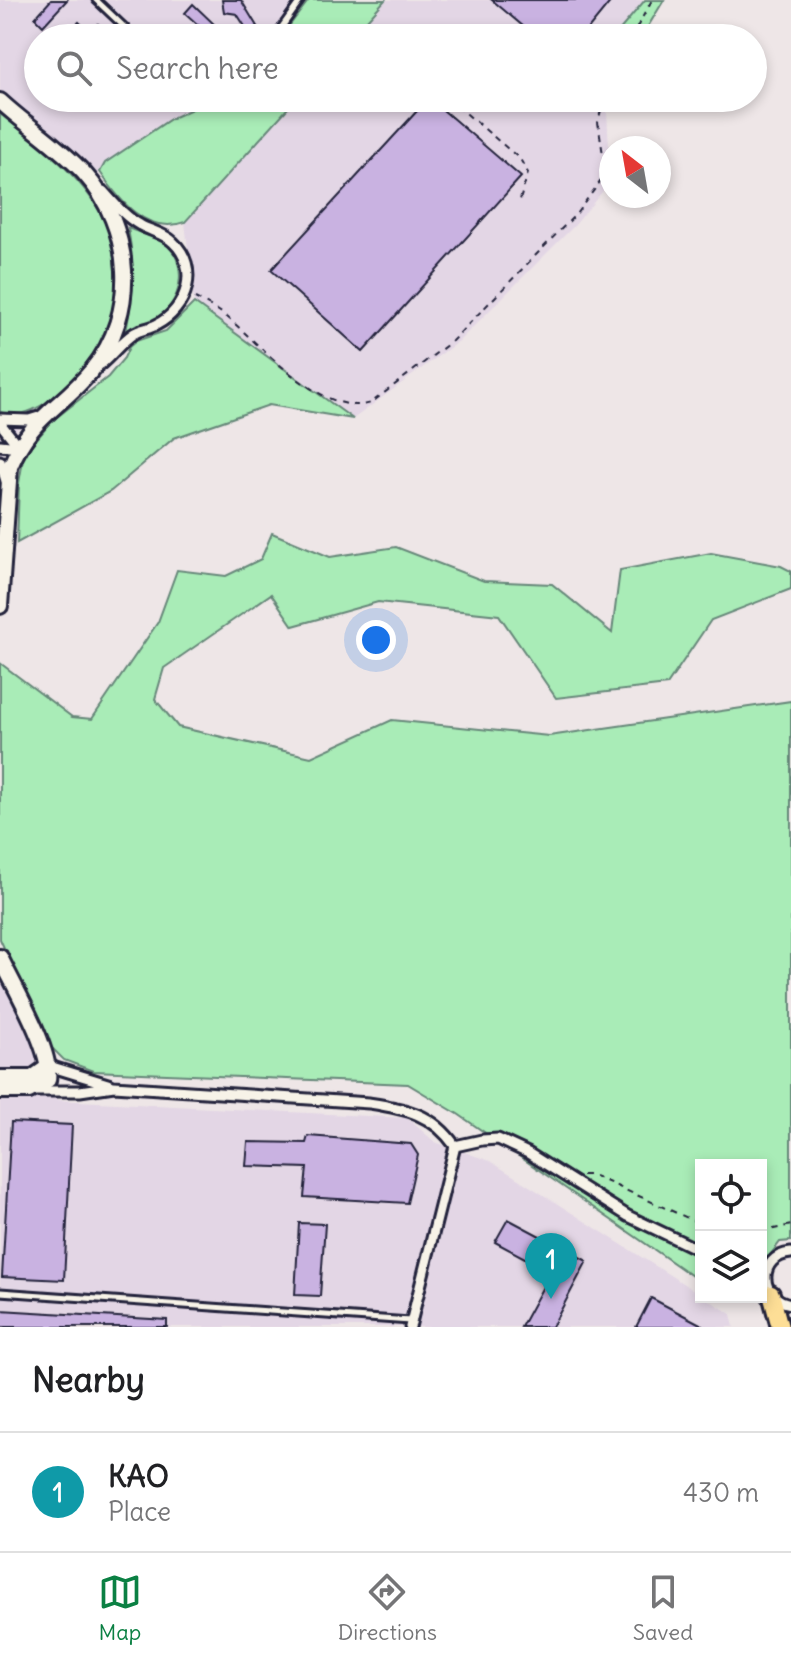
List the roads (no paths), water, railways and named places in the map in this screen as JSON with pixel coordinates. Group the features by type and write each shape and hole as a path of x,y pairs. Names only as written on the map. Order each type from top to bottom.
{"highway":[{"path":"767,1291 780,1327"}],"main road":[{"path":"0,101 86,175 113,223 125,273 123,309 100,360 89,374 42,416 19,447 10,467 0,606"},
{"path":"0,957 49,1066 48,1080 29,1091 0,1091"},
{"path":"0,1078 32,1078 49,1066"}],"street":[{"path":"86,175 132,220 174,242 182,252 189,277 187,293 170,315 157,325 130,336 89,374"},
{"path":"0,421 29,420 42,416"},
{"path":"0,421 19,447"},
{"path":"0,445 19,447"},
{"path":"0,461 7,486"},
{"path":"49,1066 114,1086"},
{"path":"29,1091 80,1091 114,1086 369,1103 405,1109 432,1121 455,1146"},
{"path":"455,1146 498,1139 528,1153 628,1216 695,1248"},
{"path":"411,1324 455,1146"},
{"path":"767,1260 788,1253"},
{"path":"767,1268 771,1261 788,1253"},
{"path":"767,1289 776,1299 791,1304"}],"lane":[{"path":"96,0 121,24"},
{"path":"284,24 301,0"},
{"path":"0,1292 411,1324"}],"place":[{"name":"KAO","path":"551,1299"}]}
